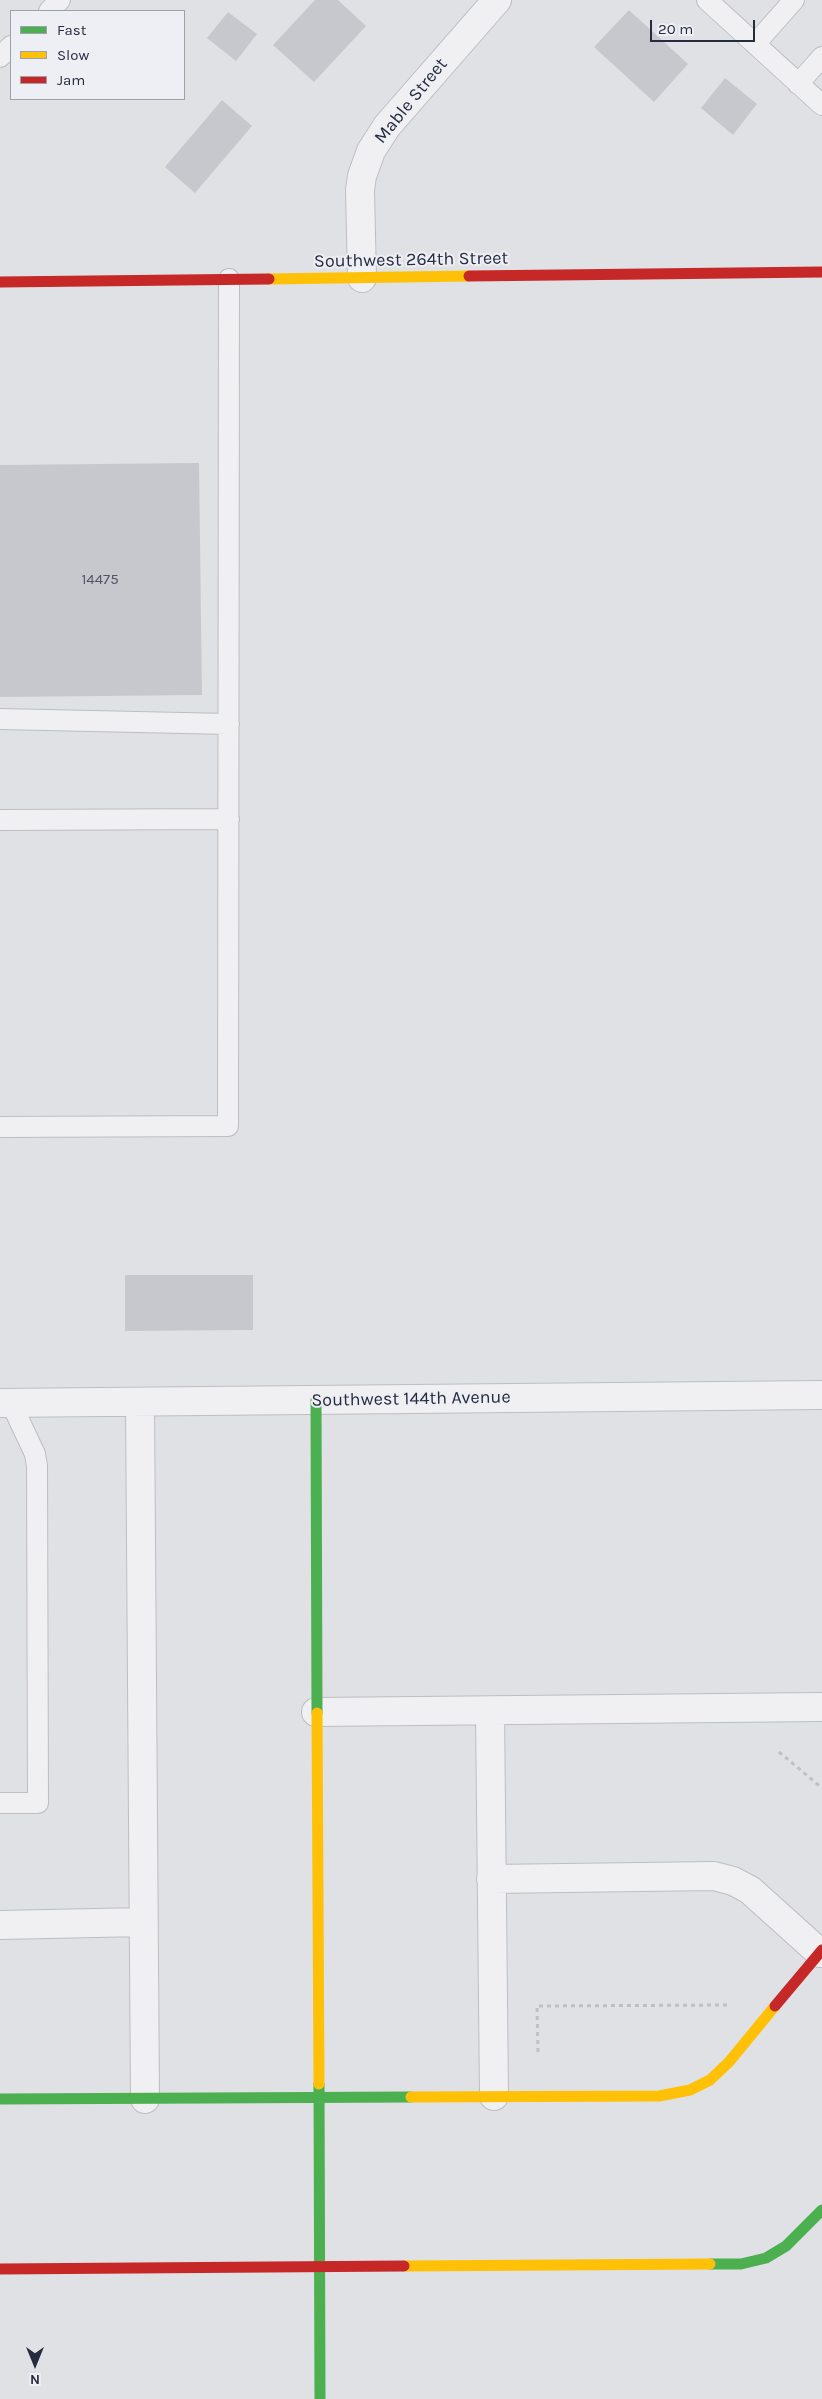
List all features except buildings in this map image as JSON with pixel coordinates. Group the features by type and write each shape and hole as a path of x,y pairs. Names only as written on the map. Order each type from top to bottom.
{"street":[{"name":"Mable Street","path":"362,278 360,190 365,165 371,151 387,126 497,0"},
{"name":"Southwest 264th Street","path":"0,282 822,272"},
{"name":"Southwest 144th Avenue","path":"6,1403 822,1395"},
{"path":"316,1400 320,2399"},
{"path":"140,1402 145,2099"},
{"path":"316,1712 822,1707"},
{"path":"490,1711 494,2096"},
{"path":"0,2100 659,2096 690,2090 710,2080 729,2062 821,1952 750,1890 733,1881 714,1876 491,1879"},
{"path":"0,1925 143,1922"},
{"path":"0,2270 741,2264 766,2258 786,2246 822,2210"}],"lane":[{"path":"49,10 60,0"},
{"path":"707,0 822,105"},
{"path":"756,44 794,0"},
{"path":"0,57 10,47"},
{"path":"798,84 822,57"},
{"path":"0,1127 228,1126 229,280"},
{"path":"0,719 229,724"},
{"path":"0,820 229,819"},
{"path":"0,1803 38,1803 37,1466 35,1454 6,1403"}],"path":[{"path":"779,1752 822,1788"},
{"path":"538,2052 537,2006 727,2005"}],"traffic: fast":[{"path":"316,1400 317,1713"},
{"path":"319,2084 320,2399"},
{"path":"0,2099 411,2097"},
{"path":"710,2264 741,2264 766,2258 786,2246 822,2210"}],"traffic: slow":[{"path":"269,279 469,276"},
{"path":"317,1713 319,2084"},
{"path":"411,2097 659,2096 690,2090 710,2080 729,2062 775,2006"},
{"path":"404,2266 710,2264"}],"traffic: jam":[{"path":"469,276 822,272"},
{"path":"0,282 269,279"},
{"path":"775,2006 822,1950"},
{"path":"0,2269 404,2266"}]}
